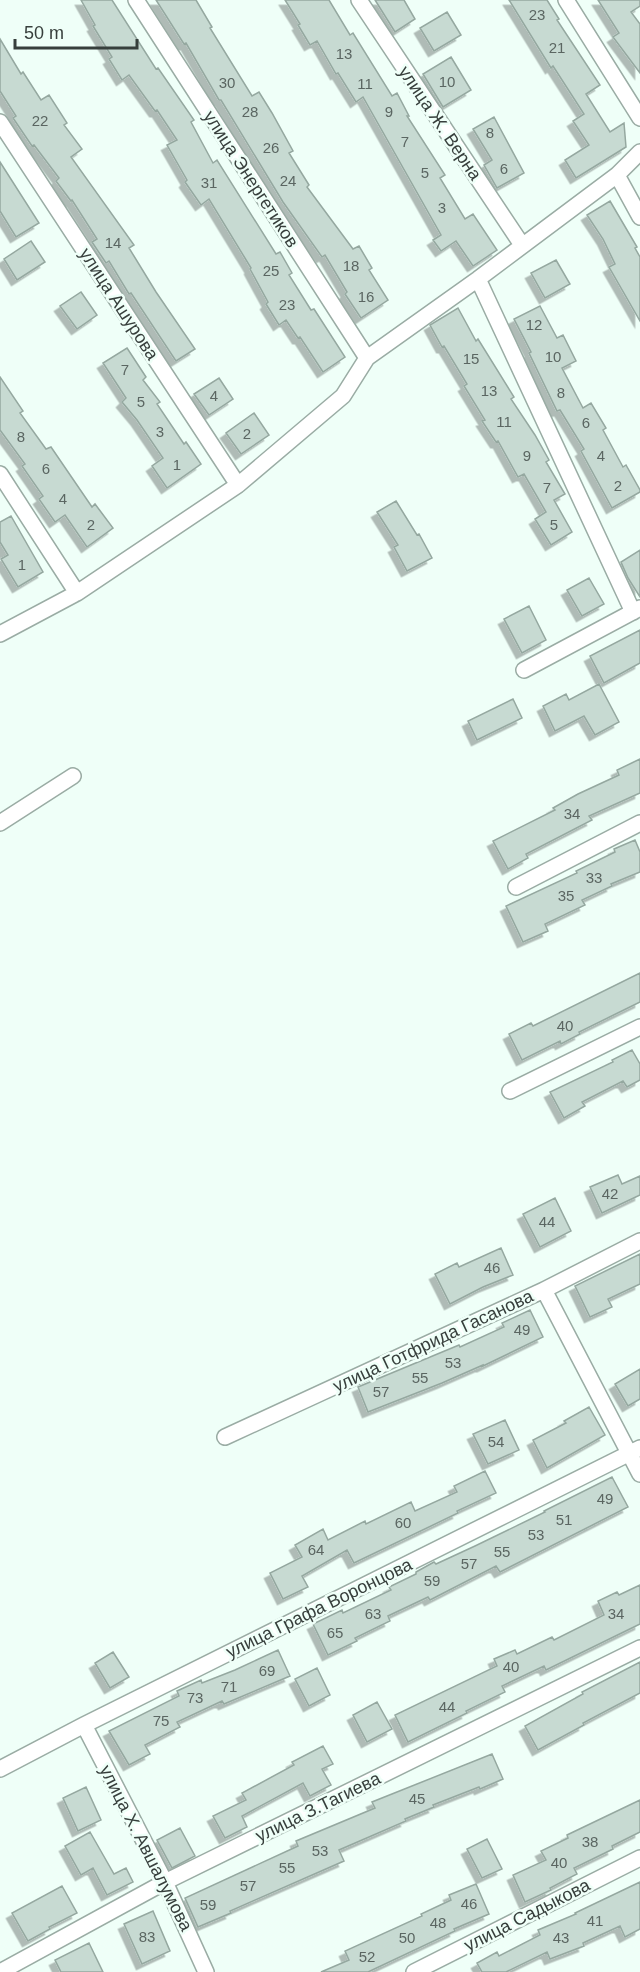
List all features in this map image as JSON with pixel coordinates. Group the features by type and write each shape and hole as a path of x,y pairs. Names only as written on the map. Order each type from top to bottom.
{"street":[{"name":"улица Энергетиков","path":"136,0 367,358"},
{"name":"улица Ж. Верна","path":"358,0 522,245"},
{"path":"566,0 640,118"},
{"name":"улица Ашурова","path":"0,122 238,485"},
{"path":"0,634 77,593 238,485 343,396 367,358 478,279 616,175 640,152"},
{"path":"616,175 640,217"},
{"path":"478,279 636,610 524,670"},
{"path":"0,474 77,593"},
{"path":"0,824 73,776"},
{"path":"516,887 640,823"},
{"path":"510,1091 640,1027"},
{"name":"улица Готфрида Гасанова","path":"225,1437 544,1290 640,1241"},
{"path":"544,1290 635,1451 640,1474"},
{"name":"улица Графа Воронцова","path":"0,1769 635,1451"},
{"name":"улица З.Тагиева","path":"0,1972 165,1882 640,1648"},
{"name":"улица Х. Авшалумова","path":"84,1725 165,1882 207,1972"},
{"name":"улица Садыкова","path":"414,1972 640,1858"}],"building":[{"path":"81,0 112,0 156,69 158,68 194,120 191,122 213,163 217,160 276,254 280,252 292,273 289,275 345,357 323,372 286,320 279,325 266,304 268,302 251,268 209,199 201,205 185,182 187,180 167,145 177,140 129,75 122,80 109,59 112,57 93,26 95,25"},
{"path":"156,0 196,0 212,27 210,28 252,96 259,92 272,113 293,151 289,153 309,185 307,187 353,249 359,246 372,268 369,270 388,300 361,318 345,294 347,292 325,255 322,257 283,202 186,43 184,44"},
{"path":"285,0 329,0 350,35 353,33 392,96 397,93 409,116 407,116 445,175 440,178 465,219 473,214 497,250 473,266 456,241 441,251 433,240 441,235 363,97 356,102 317,41 310,45"},
{"path":"375,0 404,0 415,19 395,32"},
{"path":"509,0 547,0 559,19 557,20 600,85 586,94 610,132 624,123 626,147 576,178 565,160 589,145 573,121 584,114 553,66 551,68"},
{"path":"598,0 640,0 640,6 631,12 640,24 640,73 613,37 619,33"},
{"path":"447,12 461,35 434,51 420,28"},
{"path":"0,39 21,74 23,72 41,100 49,95 67,123 64,125 82,149 71,157 134,245 129,248 195,349 176,361 109,261 106,263 92,242 97,239 72,200 56,181 59,178 34,145 32,146 13,118 16,116 0,91"},
{"path":"451,57 471,90 443,107 423,74"},
{"path":"494,117 524,173 497,188 484,165 492,160 473,129"},
{"path":"0,162 39,223 16,237 0,211"},
{"path":"610,201 637,247 635,248 640,257 640,321 609,267 615,264 603,239 587,215"},
{"path":"31,241 45,262 17,280 4,259"},
{"path":"556,260 570,284 545,298 531,273"},
{"path":"81,292 97,315 77,329 60,306"},
{"path":"540,306 557,338 563,335 576,361 562,368 583,408 591,403 606,428 603,430 623,467 626,465 640,490 612,508 581,451 584,449 560,410 557,411 514,319"},
{"path":"458,308 476,341 478,339 514,397 511,399 535,435 549,460 546,462 565,494 554,500 572,532 551,545 535,519 546,512 524,474 518,477 498,441 496,442 482,421 485,420 464,386 467,384 430,325"},
{"path":"127,348 146,377 143,380 160,402 157,404 184,444 186,442 201,464 167,488 152,466 163,458 122,402 126,398 103,363"},
{"path":"0,377 23,411 20,413 46,449 51,447 92,507 95,504 113,528 87,547 65,515 55,522 39,499 43,496 22,466 25,464 0,430"},
{"path":"219,378 233,399 209,415 194,394"},
{"path":"254,413 269,435 241,454 226,433"},
{"path":"396,501 417,535 419,534 432,558 407,571 394,547 398,545 377,512"},
{"path":"11,516 43,572 18,587 1,559 8,555 0,542 0,522"},
{"path":"640,550 640,597 621,562"},
{"path":"589,578 604,604 582,616 567,590"},
{"path":"529,606 546,640 522,653 504,619"},
{"path":"640,630 640,663 604,683 590,656"},
{"path":"599,684 619,722 595,735 584,716 555,731 543,706 566,694 569,700"},
{"path":"513,699 522,718 477,740 468,721"},
{"path":"640,759 640,793 589,816 592,820 526,854 528,858 508,869 493,841 555,810 553,808 578,794 619,775 617,770"},
{"path":"635,840 640,852 640,872 611,884 612,886 582,900 585,905 545,924 548,931 523,942 506,906 577,873 576,871 615,852 614,849"},
{"path":"640,973 640,1002 579,1032 580,1034 561,1044 560,1041 522,1060 509,1034 531,1023 533,1026"},
{"path":"632,1050 640,1064 640,1080 627,1087 623,1081 582,1102 585,1106 564,1118 550,1092 613,1062 612,1060"},
{"path":"618,1175 622,1184 640,1176 640,1195 602,1213 590,1187"},
{"path":"555,1198 571,1231 540,1247 523,1214"},
{"path":"501,1248 513,1275 450,1304 435,1274 457,1263 459,1267"},
{"path":"640,1254 640,1284 608,1299 612,1307 590,1317 575,1286"},
{"path":"530,1310 543,1337 483,1366 368,1412 358,1387 459,1345 460,1347 504,1327 502,1323"},
{"path":"640,1369 640,1399 628,1406 615,1384"},
{"path":"589,1407 605,1435 547,1468 533,1440 566,1423 564,1421"},
{"path":"505,1420 519,1450 488,1464 473,1434"},
{"path":"485,1471 496,1493 354,1563 347,1550 302,1576 308,1587 283,1599 270,1573 302,1557 295,1545 323,1529 328,1540 365,1521 366,1524 411,1502 415,1511 457,1492 454,1486"},
{"path":"612,1477 628,1507 500,1572 496,1566 430,1600 428,1597 388,1616 390,1621 355,1638 357,1641 328,1655 313,1624 342,1610 343,1613 391,1590 389,1587 434,1562 436,1564 475,1546"},
{"path":"640,1585 640,1624 546,1670 544,1666 502,1686 505,1692 408,1742 395,1715 497,1666 494,1659 515,1650 517,1654 552,1637 554,1640 604,1615 598,1601 617,1592 619,1595"},
{"path":"278,1650 290,1676 224,1704 222,1701 177,1722 180,1727 145,1745 150,1754 129,1765 109,1731 179,1696 177,1691 201,1680 202,1683 235,1670"},
{"path":"113,1652 129,1677 110,1688 95,1663"},
{"path":"640,1662 640,1693 538,1750 525,1726 583,1694 582,1692"},
{"path":"317,1668 330,1695 309,1706 295,1679"},
{"path":"377,1702 392,1729 367,1742 353,1715"},
{"path":"323,1746 333,1764 322,1769 331,1785 310,1796 303,1783 242,1816 247,1827 225,1838 213,1816 246,1800 242,1793 294,1765 292,1762"},
{"path":"492,1754 503,1779 433,1805 434,1807 405,1819 406,1821 339,1850 344,1861 198,1927 185,1898 298,1846 296,1841 375,1808 372,1802"},
{"path":"86,1787 101,1820 78,1831 63,1798"},
{"path":"640,1800 640,1832 612,1846 613,1849 574,1868 577,1874 525,1902 513,1875 546,1860 541,1851 568,1838 567,1835"},
{"path":"180,1828 195,1856 172,1868 157,1840"},
{"path":"90,1832 114,1874 126,1868 133,1882 107,1895 93,1868 81,1875 65,1846"},
{"path":"487,1839 502,1869 482,1878 467,1849"},
{"path":"640,1882 640,1929 625,1937 620,1926 583,1943 584,1946 550,1959 547,1952 506,1972 482,1972 477,1963 497,1952 499,1956 540,1935 538,1930"},
{"path":"476,1884 489,1914 368,1972 321,1972 349,1960 345,1951 422,1916 421,1914 451,1900 449,1895"},
{"path":"62,1886 77,1913 28,1941 12,1913"},
{"path":"153,1911 170,1951 142,1964 124,1924"},
{"path":"89,1943 103,1972 61,1972 55,1960"}]}
